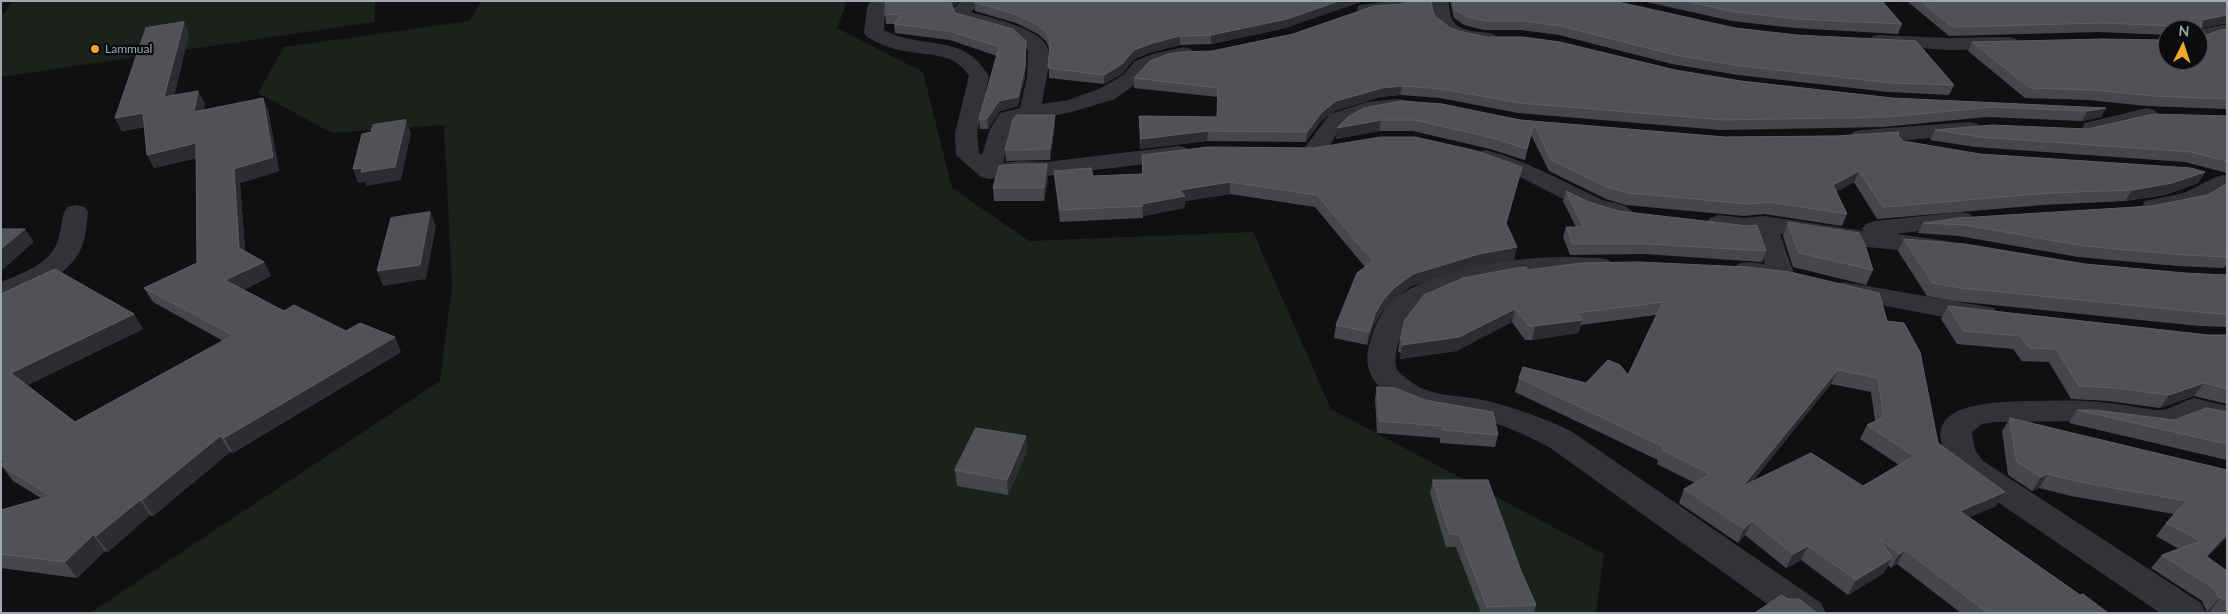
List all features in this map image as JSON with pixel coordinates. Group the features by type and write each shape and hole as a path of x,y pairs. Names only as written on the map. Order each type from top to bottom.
{"street":[{"path":"879,1 876,8 874,33 903,45 948,52 962,57 976,70 979,76 966,133 968,155 989,172 1020,168 1046,169 1198,151"},
{"path":"974,1 961,10 963,16 1022,33 1038,49 1037,77 1030,112"},
{"path":"1352,14 1370,7 1394,7 1410,1"},
{"path":"1439,1 1443,21 1456,31 1484,38 1502,38"},
{"path":"2208,33 2227,30"},
{"path":"1862,40 1949,44 2024,42"},
{"path":"2208,45 2227,47"},
{"path":"989,172 1001,129 1008,118 1030,112 1072,106 1107,94 1130,79 1142,66 1160,58 1180,53 1203,52"},
{"path":"1345,147 1304,151 1338,119 1348,114 1385,104 1415,104"},
{"path":"2073,130 2102,127 2157,115 2094,108"},
{"path":"1956,152 1850,138 1987,126"},
{"path":"1466,152 1520,168 1602,208 1642,216"},
{"path":"2193,173 2226,182"},
{"path":"2128,209 2146,208 2191,199 2226,182"},
{"path":"1,292 38,276 61,261 69,248 76,212"},
{"path":"1839,235 1905,225 1982,218"},
{"path":"1696,221 1744,226 1764,224 1918,244 1959,246"},
{"path":"1764,224 1781,274"},
{"path":"1623,266 1555,265 1503,270 1462,279 1431,290 1404,305 1392,319 1379,360 1391,382 1432,404 1473,407 1496,413 1539,428 1560,439 1808,613"},
{"path":"1722,268 1781,274 1954,311 2012,318"},
{"path":"2188,613 1972,469 1960,455 1956,442 1956,428 1974,415 1994,412 2087,412 2165,421 2194,408 2227,416"},
{"path":"1980,414 2077,438"}],"shaded area":[{"name":"Lammual","path":"13,1 375,1 374,22 1,77 1,18"},
{"path":"482,1 847,1 837,28 923,72 952,188 1029,241 1253,232 1331,409 1604,554 1596,613 90,613 440,381 452,286 444,125 332,133 258,93 284,47 469,21"}],"building":[{"path":"886,1 950,1 955,13 1013,29 1026,41 1025,67 1018,97 999,101 987,119 979,119 999,47 949,31 894,24 901,14 885,15"},
{"path":"975,1 1339,1 1287,19 1211,35 1180,36 1153,43 1134,50 1122,64 1104,75 1048,68 1050,41 1046,32 1038,25 1015,14"},
{"path":"1410,1 1431,1 1436,17 1449,27 1459,31 1486,37 1523,37 1560,42 1675,70 1741,81 1892,98 2106,108 2087,111 1992,107 1887,117 1724,120 1520,103 1442,89 1402,86 1382,88 1336,101 1322,112 1307,132 1208,131 1141,139 1139,116 1217,117 1218,88 1134,78 1150,61 1168,54 1212,51 1293,34 1374,6 1402,4"},
{"path":"1453,1 1614,1 1735,28 1797,35 1916,41 1954,85 1892,83 1741,66 1675,55 1561,26 1523,21 1486,21 1465,16 1455,9"},
{"path":"1685,1 1882,1 1902,24 1797,19 1735,12"},
{"path":"1921,1 2227,1 2227,15 2202,20 2158,20 2158,25 2103,23 1953,27"},
{"path":"184,22 164,97 198,91 194,112 263,98 273,157 234,169 239,248 264,262 225,280 284,311 294,305 346,331 360,323 395,337 224,438 220,436 96,536 93,535 65,562 1,554 1,510 51,496 1,465 7,462 1,458 1,294 55,269 134,314 11,373 75,422 233,335 144,288 197,263 196,143 147,155 143,113 115,118 146,28"},
{"path":"2227,29 2227,99 2153,96 2093,90 2030,88 1972,42 2158,40 2158,70 2208,70 2208,34"},
{"path":"1402,101 1442,104 1520,120 1725,137 1837,136 1899,132 1898,135 1903,141 1980,154 2191,168 2205,172 2172,183 2132,190 2049,193 1883,207 1859,171 1833,185 1847,214 1769,202 1748,204 1630,193 1609,188 1551,160 1534,124 1527,149 1493,138 1415,120 1381,120 1337,128 1348,117 1364,108"},
{"path":"2154,114 2227,116 2227,161 2191,152 1980,137 1935,130 1992,125 2087,129"},
{"path":"1017,115 1055,115 1050,149 1005,150 1013,120"},
{"path":"406,120 395,167 361,172 362,168 353,169 362,134 371,132 373,125"},
{"path":"1381,137 1415,137 1477,151 1522,167 1506,223 1517,247 1479,254 1413,274 1394,288 1383,300 1375,314 1369,332 1336,325 1357,273 1373,261 1317,195 1230,182 1180,190 1185,196 1142,204 1143,206 1060,210 1054,171 1091,168 1093,176 1143,174 1142,155 1208,147 1314,148"},
{"path":"1047,164 1044,188 993,188 999,166"},
{"path":"2227,184 2227,250 2222,250 2227,254 2227,257 2084,246 1965,225 1923,223 1959,218 2152,206 2207,195"},
{"path":"1566,191 1589,202 1618,211 1748,226 1757,225 1766,251 1648,244 1573,244 1566,227 1583,227"},
{"path":"430,212 420,265 377,271 391,218"},
{"path":"1788,222 1859,233 1873,270 1799,253"},
{"path":"1,229 25,229 1,249"},
{"path":"1904,239 1965,244 2085,264 2227,275 2227,314 1961,288 1933,283"},
{"path":"1639,262 1747,267 1790,272 1879,293 1887,321 1904,323 1920,352 1938,443 2005,492 1960,511 2108,613 1988,613 1905,550 1899,554 1879,538 1892,558 1856,580 1808,546 1793,554 1752,521 1744,529 1684,489 1710,474 1662,450 1664,447 1519,378 1523,367 1586,383 1608,360 1620,365 1628,375 1663,302 1577,313 1582,320 1535,326 1529,326 1515,309 1459,337 1402,345 1404,340 1400,339 1405,320 1424,295 1463,278 1516,268 1526,267 1528,270 1582,263","holes":["1838,370 1878,378 1884,417 1867,425 1914,456 1863,486 1811,453 1743,486"]},
{"path":"1948,306 2208,335 2227,335 2227,389 2204,383 2169,395 2116,388 2079,386 2056,349 2030,348 2020,336 1964,331"},
{"path":"1377,387 1395,388 1425,400 1493,412 1498,435 1443,430 1442,426 1380,421"},
{"path":"2207,408 2227,412 2227,444 2077,410 2095,410 2174,420"},
{"path":"2010,418 2227,470 2227,534 2206,556 2227,571 2227,602 2221,597 2219,598 2213,588 2162,555 2201,541 2166,523 2187,501 2080,482 2048,474 2041,477 2017,462"},
{"path":"976,428 1026,436 1007,480 955,470"},
{"path":"1433,480 1488,480 1521,571 1536,605 1487,607 1459,534 1450,534"},
{"path":"1782,595 1788,599 1799,599 1817,613 1755,613"}],"place":[{"name":"Lammual","path":"95,49"}]}
